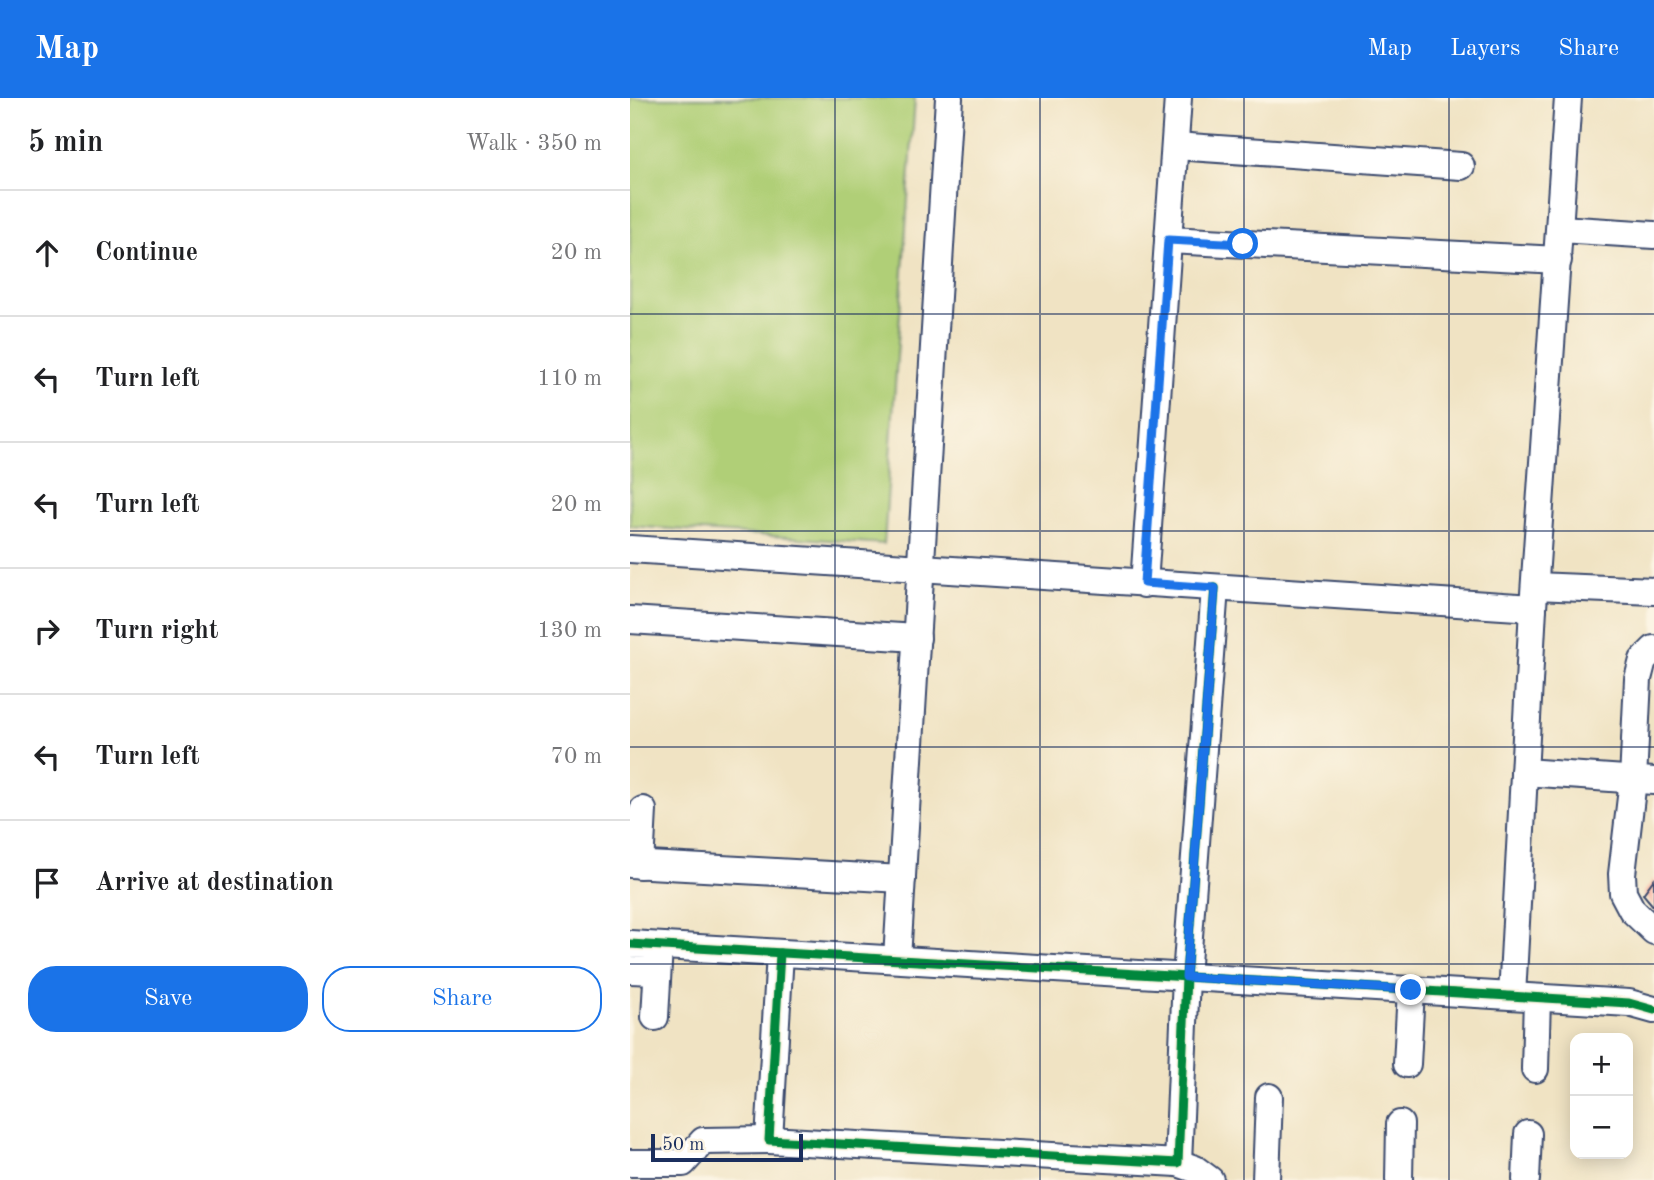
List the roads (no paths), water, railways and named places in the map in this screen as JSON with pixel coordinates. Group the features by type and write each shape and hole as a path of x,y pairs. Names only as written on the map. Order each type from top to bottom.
{"street":[{"path":"897,959 949,98"},
{"path":"1144,583 1178,98"},
{"path":"1535,1069 1524,997 1524,772 1568,98"},
{"path":"1175,146 1461,166"},
{"path":"1560,229 1654,236"},
{"path":"1168,240 1558,260"},
{"path":"630,550 1215,588 1534,597 1654,591"},
{"path":"1178,1163 1186,977 1215,588"},
{"path":"630,620 917,638"},
{"path":"1654,649 1643,660 1638,679 1643,781 1622,874 1623,893 1632,910 1654,931"},
{"path":"1524,772 1643,781"},
{"path":"643,810 635,864 902,879"},
{"path":"630,944 658,958"},
{"path":"630,970 658,958 780,953 1629,1003 1654,1010"},
{"path":"769,1140 780,953"},
{"path":"655,1017 658,958"},
{"path":"1407,1065 1411,990"},
{"path":"1266,1180 1269,1097"},
{"path":"1399,1180 1400,1124"},
{"path":"1526,1180 1528,1134"},
{"path":"630,1163 683,1163 703,1141 769,1140 1178,1163 1195,1169 1210,1180"}]}
